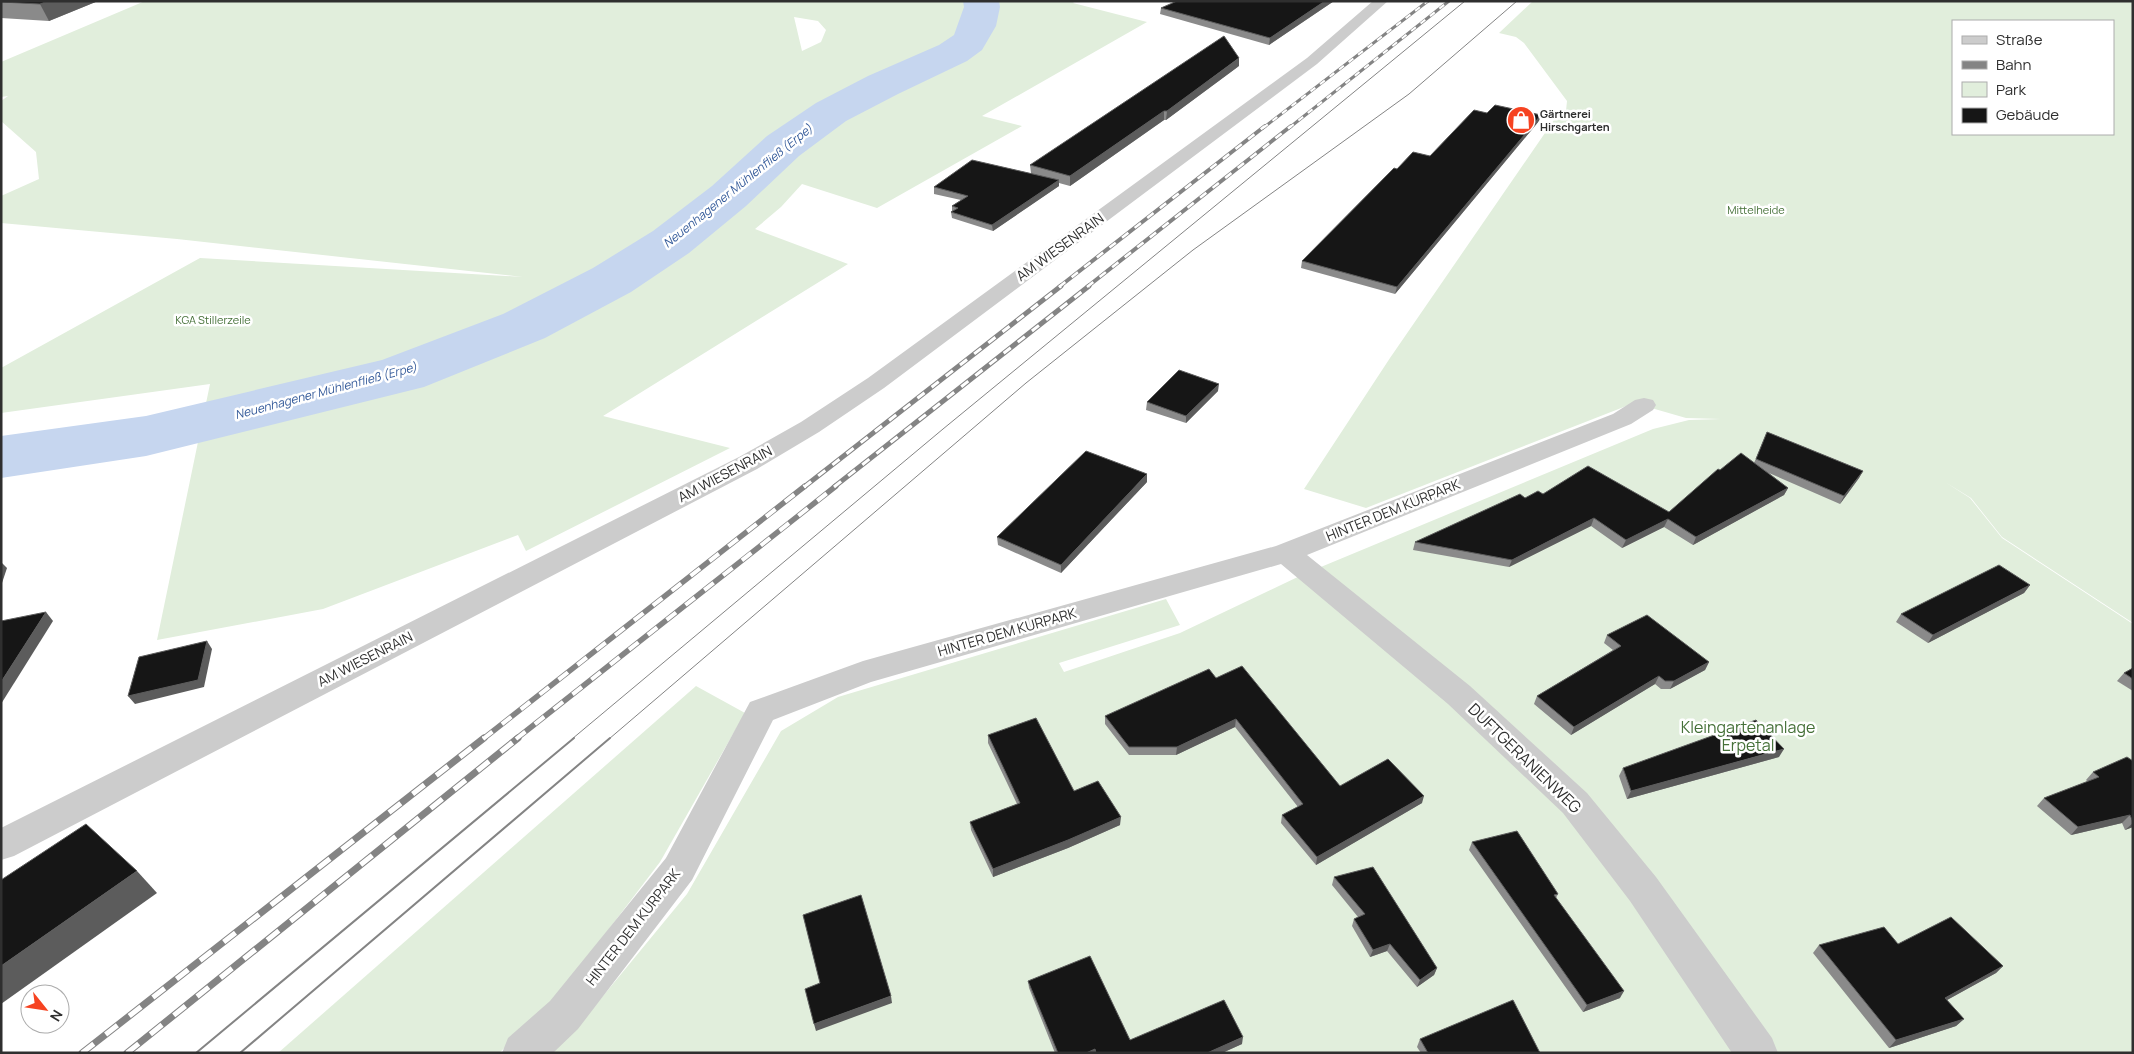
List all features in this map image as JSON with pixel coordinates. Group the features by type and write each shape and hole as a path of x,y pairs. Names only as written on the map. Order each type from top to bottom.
{"street":[{"name":"AM WIESENRAIN","path":"3,840 748,463 810,427 876,383 1312,61 1380,1"},
{"name":"HINTER DEM KURPARK","path":"523,1053 564,1015 679,868 761,711 863,673 1286,553 1622,419 1644,405"},
{"name":"DUFTGERANIENWEG","path":"1286,553 1459,694 1575,803 1643,889 1756,1053"}],"green space":[{"name":"KGA Stillerzeile","path":"145,1 1075,1 1073,3 1147,22 982,116 1022,126 877,208 802,184 781,207 755,229 848,264 603,416 730,448 526,551 518,535 323,609 157,640 210,384 1,413 1,368 200,258 523,277 177,239 1,223 1,196 39,179 36,152 1,121 1,101 8,96 1,97 1,62","holes":["794,17 818,21 826,30 821,42 802,51"]},
{"name":"Kleingartenanlage Erpetal","path":"1533,1 2133,1 2133,623 2002,537 1971,498 1945,482 1970,498 2002,538 2133,624 2133,1053 548,1053 580,1024 687,894 781,731 838,697 1166,599 1180,625 1059,663 1064,672 1180,633 1304,574 1653,429 1689,420 1721,419 1686,418 1634,403 1366,508 1304,489 1390,358 1558,114 1566,111 1567,101 1524,43 1516,37 1499,33"},
{"path":"696,686 745,713 660,862 548,1009 499,1053 278,1053"}],"building":[{"path":"1,1 48,1 40,4"},
{"path":"1177,1 1325,1 1270,38 1161,8"},
{"path":"1224,36 1239,58 1167,111 1164,111 1070,176 1030,165"},
{"path":"1495,105 1541,115 1397,287 1302,261 1394,168 1397,169 1413,152 1430,156 1474,110 1487,113"},
{"path":"972,160 1059,180 992,225 951,212 958,208 952,206 968,196 934,187"},
{"path":"1179,370 1219,384 1186,416 1147,402"},
{"path":"1767,432 1863,471 1844,496 1756,459"},
{"path":"1086,451 1147,474 1061,565 997,537"},
{"path":"1741,453 1788,488 1696,537 1668,519 1626,540 1594,518 1512,560 1415,542 1520,494 1525,498 1538,491 1543,494 1588,466 1669,512 1718,469 1720,470"},
{"path":"1999,565 2030,585 1933,635 1901,614"},
{"path":"46,612 1,682 1,621"},
{"path":"1647,615 1709,662 1674,681 1665,681 1659,676 1574,727 1537,696 1621,646 1607,635"},
{"path":"207,641 198,680 128,696 139,657"},
{"path":"1242,666 1340,786 1388,759 1424,796 1317,857 1282,815 1303,804 1236,719 1177,747 1129,747 1105,716 1209,669 1216,678"},
{"path":"2133,668 2133,679 2124,673"},
{"path":"1036,718 1074,791 1098,781 1121,817 993,869 970,822 1020,803 988,735"},
{"path":"1756,720 1784,749 1631,791 1623,768"},
{"path":"2127,757 2133,761 2133,822 2130,815 2078,827 2044,798 2099,777 2093,772"},
{"path":"86,824 137,871 1,966 1,880"},
{"path":"1517,831 1558,894 1554,895 1624,991 1587,1005 1472,842"},
{"path":"1373,867 1437,968 1420,980 1390,944 1373,950 1354,919 1365,914 1334,877"},
{"path":"861,895 891,996 814,1024 805,989 820,983 803,915"},
{"path":"1951,917 2003,966 1945,998 1964,1019 1896,1040 1819,945 1884,927 1898,944"},
{"path":"1090,956 1130,1040 1224,1000 1243,1037 1207,1053 1096,1053 1095,1049 1086,1053 1058,1053 1028,981"},
{"path":"1513,1000 1540,1053 1428,1053 1420,1039"}],"waterway":[{"name":"Neuenhagener Mühlenfließ (Erpe)","path":"1,457 146,436 402,374 524,326 612,280 671,242 729,196 783,146 831,112 883,85 953,53 969,42 977,26 982,7 981,1"}],"tram line":[{"path":"572,739 943,429 1465,1"},
{"path":"609,739 1026,383 1193,250 1409,94 1517,1"},
{"path":"196,1053 574,738"},
{"path":"240,1053 610,738"}],"railway":[{"path":"1263,128 1428,1"},
{"path":"1289,128 1449,1"},
{"path":"1059,287 1265,126"},
{"path":"1087,287 1291,126"},
{"path":"804,487 1061,286"},
{"path":"834,487 1089,286"},
{"path":"483,739 805,486"},
{"path":"516,739 836,486"},
{"path":"82,1053 484,738"},
{"path":"127,1053 518,738"}],"place":[{"name":"Gärtnerei Hirschgarten","path":"1521,120"}],"park label":[{"name":"Mittelheide","path":"1756,210"}]}
